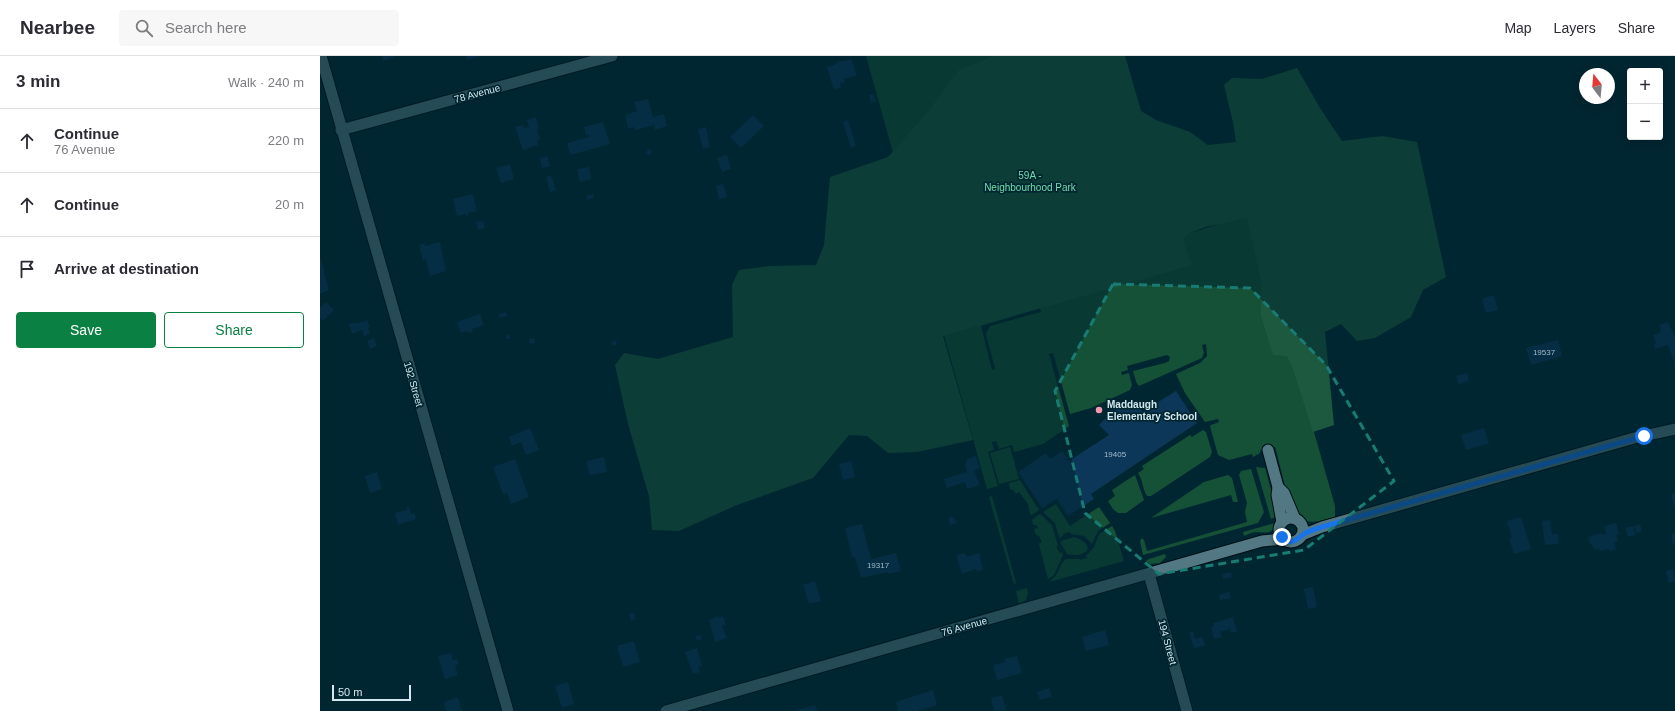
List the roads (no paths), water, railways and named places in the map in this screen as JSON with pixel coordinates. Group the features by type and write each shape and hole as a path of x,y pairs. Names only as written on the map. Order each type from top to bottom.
{"street":[{"name":"192 Street","path":"321,56 508,711"},
{"name":"78 Avenue","path":"342,130 612,56"},
{"path":"1282,531 1288,519 1300,526 1322,527 1634,438 1675,429"},
{"path":"1268,450 1278,487 1277,495 1282,531 1293,542 1298,539 1300,526 1284,493 1278,487"},
{"name":"76 Avenue","path":"666,711 1262,541 1282,531"},
{"name":"194 Street","path":"1149,574 1187,711"}],"place":[{"name":"Maddaugh Elementary School","path":"1099,410"}],"park label":[{"name":"59A - Neighbourhood Park","path":"1030,180"}]}
